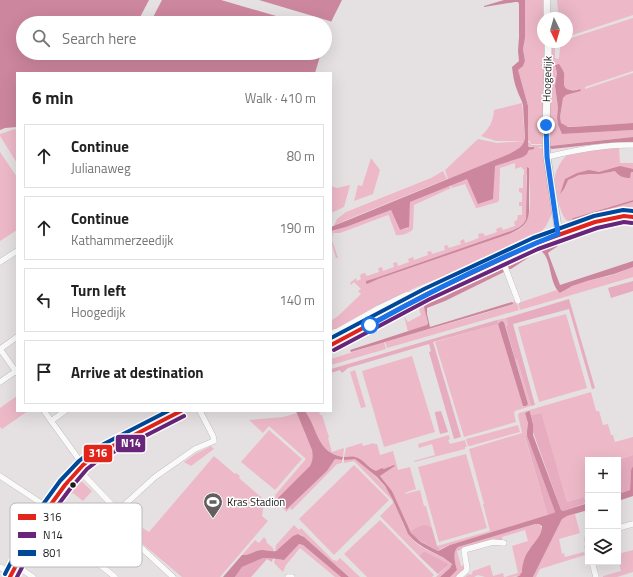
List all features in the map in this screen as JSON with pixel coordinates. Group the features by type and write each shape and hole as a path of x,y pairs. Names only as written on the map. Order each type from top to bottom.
{"main road":[{"path":"332,344 427,294 558,234 595,222 624,216 633,217"},
{"path":"54,503 81,467 97,454 176,412"}],"street":[{"path":"547,0 548,12"},
{"name":"Hoogedijk","path":"548,48 546,125 547,157 558,234"},
{"path":"547,157 580,149 633,145"},
{"path":"0,262 16,252"},
{"path":"502,259 518,301"},
{"path":"332,333 406,295 427,294"},
{"path":"0,382 16,372 0,349 16,338"},
{"path":"45,412 81,467 111,503"},
{"path":"51,421 64,412"},
{"path":"126,503 155,477 195,449 214,441 213,436 201,412"},
{"path":"0,476 39,503"},
{"path":"621,527 633,524"},
{"path":"459,577 466,571 464,550 493,542 504,543"},
{"path":"142,548 173,577"},
{"path":"593,565 596,577"},
{"path":"0,567 12,573 22,569 33,577"},
{"path":"102,567 115,577"}],"shaded area":[{"path":"0,0 149,0 141,16 16,16 16,60 319,60 315,72 16,72 16,127 0,130"},
{"path":"162,0 342,0 332,20 332,16 154,16"},
{"path":"504,0 525,0 525,38 523,49 525,61 523,66 518,70 528,106 528,146 534,147 534,149 529,150 523,157 495,166 493,199 478,204 467,179 410,202 409,227 400,230 391,210 332,231 332,227 509,154 523,144 525,138 523,105 515,85 512,67 519,61 519,4 518,2 515,2 484,6"},
{"path":"525,0 544,0 545,12 537,12 537,48 546,48 543,144 531,144 530,141 528,141 528,106 517,70 523,66 525,61 523,49 525,38"},
{"path":"557,0 633,0 633,15 573,35 573,12 558,12"},
{"path":"633,18 633,71 585,87 585,89 633,73 633,123 573,127 565,126 561,123 560,117 563,98 566,95 581,91 580,89 568,90 564,83 564,78 555,66 557,73 555,86 558,107 558,125 562,134 633,130 633,137 549,146 551,48 555,48 555,58 559,58 560,48 573,48 573,37"},
{"path":"559,64 564,73 565,88 572,90 580,89 581,91 566,95 563,98 560,117 561,123 568,127 573,127 633,123 633,130 562,134 558,125 558,107 555,86 557,73 555,65"},
{"path":"522,103 525,141 496,141 481,136 490,125 494,110"},
{"path":"15,129 16,130 16,161 0,136 0,134"},
{"path":"633,137 633,142 550,148 550,146"},
{"path":"478,139 497,143 525,141 521,147 509,154 448,179 445,170"},
{"path":"528,142 531,145 543,145 544,147 539,148 545,148 553,212 546,226 540,233 530,240 474,266 444,278 443,277 429,282 403,294 339,329 332,331 332,320 361,294 358,291 361,289 354,282 351,285 350,283 356,278 357,281 361,279 361,274 365,273 367,276 379,272 378,268 382,267 383,271 394,267 393,263 397,262 398,266 409,262 408,259 413,257 414,260 428,255 427,252 431,251 432,254 445,250 444,246 447,245 449,248 461,244 460,241 464,239 465,243 479,238 478,234 483,233 485,236 497,232 496,229 501,227 503,230 515,226 514,222 517,220 518,215 522,215 522,206 519,206 519,202 522,202 522,193 519,192 519,188 523,188 524,170 521,167 515,169 515,163 500,168 498,202 476,208 465,184 452,188 451,185 518,158 528,153 529,150 534,147 528,146","holes":["529,167 530,198 527,220 517,231 366,282 511,231 520,226 526,219 526,176"]},
{"path":"619,147 620,163 633,163 633,213 596,217 595,214 570,221 565,219 558,200 555,186 555,176 565,157 576,152"},
{"path":"0,152 16,176 16,231 0,241"},
{"path":"371,158 380,170 373,194 354,201 358,185 362,186"},
{"path":"620,166 633,169 630,178 625,178 615,171 599,174 579,175 568,180 560,194 565,179 577,173 589,170 599,172"},
{"path":"527,167 529,168 529,212 527,220 520,228 509,234 367,284 366,283 366,281 511,231 520,226 526,219"},
{"path":"443,171 447,179 334,226 337,219 346,212 431,178"},
{"path":"350,185 344,207 332,213 332,186 337,188"},
{"path":"449,186 451,188 414,205 413,229 408,233 396,235 388,215 340,233 333,233 332,240 332,231 391,210 400,230 408,228 410,202"},
{"path":"332,240 338,258 336,258"},
{"path":"558,245 548,253 560,285 633,261 633,267 572,286 560,293 554,283 547,259 540,250 509,269 509,264 531,251 540,247"},
{"path":"500,264 502,265 504,272 501,268 494,270 444,297 426,303 424,305 428,324 408,332 404,316 408,322 421,315 419,309 422,307 420,303 421,300"},
{"path":"633,267 633,277 520,310 518,303 557,290 561,293 579,283 612,275"},
{"path":"500,268 503,269 504,272 445,301 427,308 430,327 512,302 513,304 351,352 350,350 427,325 428,323 424,307 425,304 444,297 468,283"},
{"path":"633,281 633,291 611,298 608,288"},
{"path":"408,296 416,296 332,341 332,336 382,308"},
{"path":"569,299 595,388 592,389 569,309 513,324 535,405 531,406 517,359 515,359 506,327 508,325 506,318"},
{"path":"515,301 519,310 387,348 385,342 485,313 513,304"},
{"path":"566,314 587,388 539,402 518,327"},
{"path":"506,318 508,325 506,327 504,322 501,321 498,324 523,405 528,404 515,359 517,359 531,406 515,411 516,422 464,437 435,342 497,324 497,320"},
{"path":"497,320 498,324 433,342 461,437 454,439 429,352 431,351 429,344 348,368 342,373 340,370 332,373 332,369"},
{"path":"501,321 504,322 528,404 526,406 523,406 498,324"},
{"path":"384,342 386,349 332,365 332,359"},
{"path":"412,356 435,432 384,447 362,371"},
{"path":"355,370 366,407 361,408 350,372"},
{"path":"591,392 596,411 599,411 603,425 608,424 615,442 633,437 633,455 621,459 621,457 585,457 585,500 584,497 567,502 540,413 531,415 530,412 526,412 528,423 527,436 525,437 548,516 440,549 437,546 490,531 469,449 522,433 518,415 519,413"},
{"path":"16,397 16,412 27,412 2,429 0,427 0,408"},
{"path":"441,411 448,432 440,434 435,412"},
{"path":"296,412 306,412 323,445 334,455 343,457 342,460 335,459 327,471 287,509 278,502 278,498 310,466 312,462 312,450"},
{"path":"306,412 319,412 320,415 322,415 332,452 344,448 343,457 334,455 328,451 319,439"},
{"path":"530,412 533,424 533,435 561,510 563,511 585,504 585,511 562,519 533,577 516,577 522,572 526,555 541,533 542,526 539,524 458,547 455,552 457,570 450,577 440,577 450,568 452,564 413,540 408,534 385,486 377,477 355,459 344,460 344,457 350,456 359,458 376,471 394,465 395,466 380,476 392,491 411,533 421,542 438,551 450,545 555,512 527,436 528,423 525,413"},
{"path":"297,413 312,450 313,461 287,509 327,471 335,459 342,460 342,463 337,464 292,510 290,508 287,512 273,500 276,496 275,495 306,459 269,426 263,433 249,420 283,417"},
{"path":"541,413 567,502 584,497 585,503 563,511 561,510 533,432 531,415"},
{"path":"518,425 520,432 468,446 466,439"},
{"path":"269,430 302,459 275,490 241,462"},
{"path":"449,435 450,439 448,440 450,444 465,440 467,447 465,447 465,449 414,462 435,455 432,444 419,448 418,444"},
{"path":"525,436 527,436 555,512 554,514 548,516"},
{"path":"362,443 363,446 374,443 377,444 380,455 393,451 398,470 410,467 416,489 405,494 420,490 432,528 429,526 415,528 410,532 392,491 380,476 394,467 382,468 376,471 359,458 350,456 344,457 346,448"},
{"path":"211,446 214,449 191,466 184,462 195,454"},
{"path":"466,454 487,528 439,542 418,467"},
{"path":"633,455 630,490 621,493 621,459"},
{"name":"Kras Stadion","path":"214,456 235,474 236,473 240,476 239,478 268,503 263,509 262,516 268,521 220,577 182,577 142,544 142,528 149,532"},
{"path":"353,458 371,472 385,487 393,499 403,524 411,538 420,546 452,564 450,568 440,577 436,577 447,566 423,552 419,556 380,516 393,503 392,500 354,461 344,463 344,460"},
{"path":"354,465 389,500 334,555 299,519"},
{"path":"633,466 633,496 621,500 621,493 630,490 631,470"},
{"path":"79,479 92,491 83,501 73,493 69,493"},
{"path":"575,514 580,533 559,539 562,554 564,553 565,557 584,552 585,555 540,569 536,577 533,577 562,519"},
{"path":"380,520 434,575 432,577 367,577 344,554"},
{"path":"539,524 541,528 540,535 527,553 523,570 520,575 515,577 505,577 518,573 512,546 528,541 525,530 502,537 502,541 491,540 457,551 461,566 465,565 465,569 456,577 450,577 457,570 455,552 458,547"},
{"path":"294,525 299,530 301,528 333,560 337,561 340,558 360,577 349,577 300,534 275,551 276,545"},
{"path":"424,525 432,528 437,546 440,549 438,551 410,532 415,528"},
{"path":"298,534 304,537 349,577 341,577 303,545 299,544 284,560 263,558 242,567 235,577 223,577 242,555 248,555 259,550 276,551 293,536"},
{"path":"264,537 267,541 266,542 273,548 274,552 262,550 250,555 242,555 255,540 259,543"},
{"path":"298,544 303,545 341,577 335,577 300,548 286,565 283,572 274,563 275,558 281,560"},
{"path":"633,550 633,572 617,577 603,577 621,571 620,565 621,565 621,553"},
{"path":"423,552 448,564 447,566 438,574 419,556"},
{"path":"263,558 273,558 272,562 267,559 251,577 235,577 242,567"},
{"path":"490,565 493,576 503,573 504,577 485,577 478,575 474,577 465,577 469,574 471,575 473,571"}],"pier":[{"path":"221,0 259,0 313,16 276,16"}],"waterway":[{"path":"573,219 633,201"}],"transit line":[{"name":"801","path":"332,337 424,289 533,238 594,216 623,210 633,211"},
{"name":"316","path":"332,344 427,294 536,243 595,222 624,216 633,217"},
{"name":"N14","path":"334,350 430,299 538,249 597,228 624,222 632,223"},
{"name":"801","path":"44,503 60,481 79,461 94,449 166,412"},
{"name":"316","path":"52,503 65,485 83,465 97,454 179,412"},
{"name":"N14","path":"60,503 87,469 100,459 184,416"},
{"name":"801","path":"5,574 10,564"},
{"name":"316","path":"10,577 15,567"},
{"name":"N14","path":"17,577 22,567"}],"place":[{"name":"Kras Stadion","path":"213,519"}],"route":[{"path":"370,325 460,278 558,234 547,157 546,125"}]}
